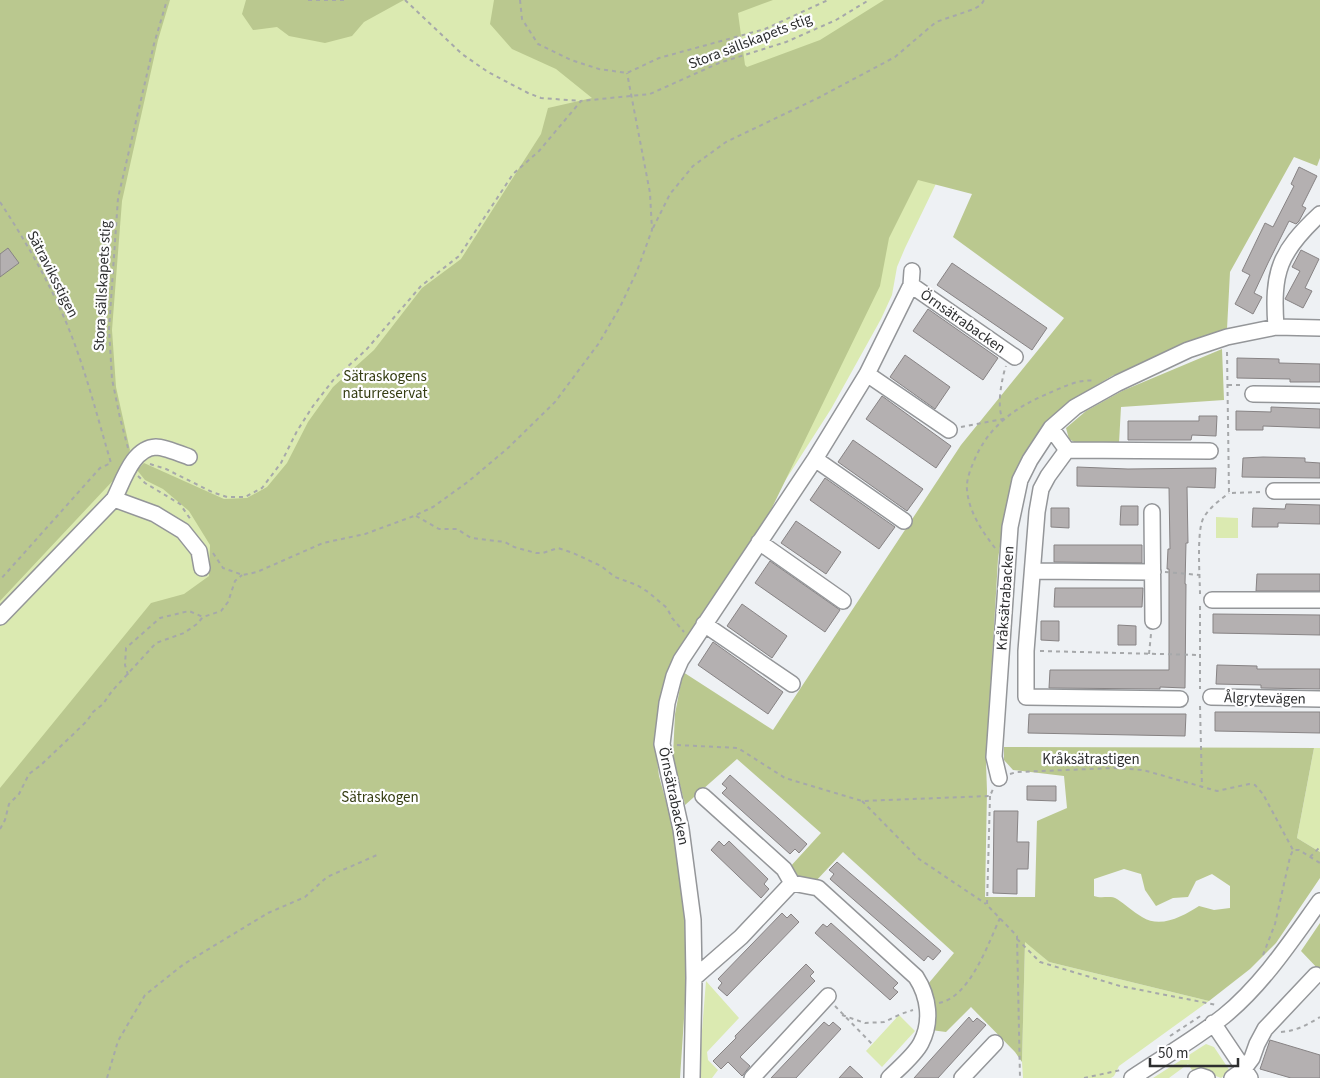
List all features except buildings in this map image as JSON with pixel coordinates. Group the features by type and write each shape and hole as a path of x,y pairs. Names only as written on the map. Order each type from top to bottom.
{"street":[{"path":"1276,327 1274,298 1277,276 1284,255 1298,234 1320,214"},
{"name":"Örnsätrabacken","path":"692,1078 693,920 682,829 662,744 667,702 674,676 681,660 815,459 867,374 912,278 1015,357"},
{"name":"Kråksätrabacken","path":"999,778 994,757 1011,518 1020,480 1030,460 1051,428 1075,407 1107,389 1188,350 1227,337 1276,327 1320,328"},
{"path":"867,374 949,430"},
{"path":"1253,394 1320,395"},
{"path":"1051,428 1067,450 1210,450"},
{"path":"0,617 114,499 132,462 142,452 156,447 190,457"},
{"name":"Kråksätrabacken","path":"1067,450 1041,489 1037,512 1026,651 1026,697 1180,699"},
{"path":"815,459 904,520"},
{"path":"1274,491 1320,491"},
{"path":"114,499 155,514 183,531 199,550 202,568"},
{"path":"1152,512 1153,621"},
{"path":"760,542 843,600"},
{"name":"Kråksätrabacken","path":"1033,571 1153,572"},
{"path":"1212,600 1320,600"},
{"path":"704,624 792,684"},
{"name":"Ålgrytevägen","path":"1204,696 1320,699"},
{"name":"Örnsätrabacken","path":"703,796 784,869 792,883"},
{"path":"694,978 741,937 792,883 818,888 916,977 922,987 928,1005 927,1029 920,1045 890,1078"},
{"path":"1130,1072 1214,1023 1250,991 1271,968 1320,901"},
{"path":"1214,1023 1241,1075 1252,1058 1265,1029 1316,975"},
{"path":"752,1078 828,996"},
{"path":"962,1078 995,1043"},
{"path":"1196,1078 1201,1076 1207,1078"}],"path":[{"name":"Stora sällskapets stig","path":"167,0 142,92 118,198 109,339 114,389 120,418 136,473 145,483 180,504 194,523"},
{"path":"308,0 344,0"},
{"name":"Stora sällskapets stig","path":"405,0 462,54 488,72 541,98 581,101 650,94 719,63 786,42 836,20 869,0"},
{"path":"520,0 522,19 538,44 571,60 599,69 626,73 659,58 765,29 828,0"},
{"path":"0,829 5,820 9,804 19,794 29,774 41,765 103,704 112,690 156,643 184,633 204,617 221,611 228,602 235,581 243,575 257,572 322,544 365,534 433,507 469,481 508,448 556,402 599,343 620,307 637,271 652,230 670,194 693,166 726,142 818,98 894,57 936,22 981,5 984,0"},
{"path":"626,73 650,194 652,230"},
{"path":"132,462 141,461 166,469 212,492 227,497 245,496 262,488 281,463 297,431 313,406 334,379 366,350 421,286 459,256 513,174 538,151 581,101"},
{"name":"Sätraviksstigen","path":"0,202 23,237 66,322 86,379 111,463 100,468 0,580"},
{"path":"1227,337 1229,493"},
{"path":"1003,419 1000,405 1003,379 1006,367 1015,357"},
{"path":"1007,554 999,553 983,530 972,511 966,489 970,469 979,450 1003,419 1038,398 1074,384 1091,380 1102,382 1107,389"},
{"path":"949,430 1003,419"},
{"path":"1202,788 1204,696 1200,655 1200,533 1203,518 1214,505 1229,493 1274,491"},
{"path":"414,516 439,529 457,529 471,538 505,542 514,547 536,553 543,553 558,548 573,553 578,557 601,566 615,577 637,585 648,592 667,608 679,628 695,638"},
{"path":"212,552 223,568 243,575"},
{"path":"1153,572 1200,575"},
{"path":"128,675 125,665 126,648 160,618 188,611 204,617"},
{"path":"1149,654 1153,621"},
{"path":"1026,651 1200,655"},
{"path":"662,744 738,748 785,778 862,801 990,796"},
{"name":"Kråksätrastigen","path":"999,778 1017,772 1114,768 1143,770 1216,791 1249,784 1255,785 1263,794 1293,850"},
{"path":"986,905 990,796 999,778"},
{"path":"862,801 919,860 986,905 1040,962 1120,986 1217,1004 1168,1038"},
{"path":"1310,857 1320,847"},
{"path":"1263,956 1275,924 1293,850 1299,850 1320,863"},
{"path":"107,1078 118,1041 145,996 184,964 268,913 305,897 327,877 377,855"},
{"path":"842,1015 866,1023 884,1022 900,1014 928,1005 946,1002 959,994 974,971 1000,918"},
{"path":"1016,938 1020,1078"},
{"path":"828,996 842,1015 872,1044"},
{"path":"1265,1029 1281,1032 1291,1031 1320,1017"},
{"path":"1084,1078 1120,1071 1130,1072"}],"green space":[{"name":"Sätraskogen","path":"0,0 1002,0 1013,24 905,248 897,267 892,295 881,319 831,409 781,487 0,1078"},
{"path":"0,0 170,0 158,40 122,201 112,330 116,387 130,450 121,472 0,601"},
{"path":"246,0 404,0 364,22 352,36 325,43 289,36 277,27 253,30 242,14"},
{"name":"Sätraskogen","path":"494,0 773,0 738,13 745,65 747,67 820,40 884,0 1320,0 1320,158 1317,166 1294,157 1230,272 1227,329 1183,345 1112,376 1070,401 1046,425 1024,456 1007,501 998,559 986,763 985,897 1035,897 1037,821 1067,808 1064,776 1013,770 1004,760 1004,747 1314,748 1297,838 1320,852 1320,878 1276,943 1250,969 1209,1001 1049,962 1025,942 1022,1062 1015,1052 971,1007 946,1032 931,1030 928,984 954,953 843,852 815,882 800,878 789,868 821,833 737,759 685,805 673,756 675,714 683,672 773,730 961,445 1064,318 953,237 972,194 918,180 889,238 880,286 768,516 678,650 666,675 660,700 655,743 659,776 674,830 685,888 688,959 680,1078 0,1078 0,788 151,603 184,594 209,576 210,545 189,511 163,489 145,480 137,470 144,463 224,499 247,498 267,487 287,463 308,422 333,387 374,350 422,288 461,259 541,134 548,108 592,98 556,69 512,49 490,24","holes":["1124,869 1141,874 1145,890 1156,906 1173,898 1188,897 1196,881 1212,874 1230,886 1230,908 1214,910 1199,906 1172,920 1157,922 1142,917 1115,898 1094,896 1094,879"]},
{"path":"1222,349 1224,400 1121,407 1119,443 1076,443 1069,439 1066,428 1086,411 1122,391"},
{"path":"1216,517 1238,518 1238,538 1216,538"},
{"path":"1314,748 1320,748 1320,852 1297,838"},
{"path":"1320,923 1320,971 1301,951"},
{"path":"1025,941 1049,962 1209,1001 1119,1066 1111,1078 1023,1078"},
{"path":"706,981 739,1018 707,1052 708,1060 718,1070 712,1078 701,1078 701,1043"},
{"path":"899,1015 915,1031 882,1067 866,1051"},
{"path":"1206,1044 1214,1047 1230,1071 1221,1078 1203,1071 1192,1070 1188,1064 1169,1078 1153,1078"}],"park label":[{"name":"Sätraskogens naturreservat","path":"385,384"}]}
